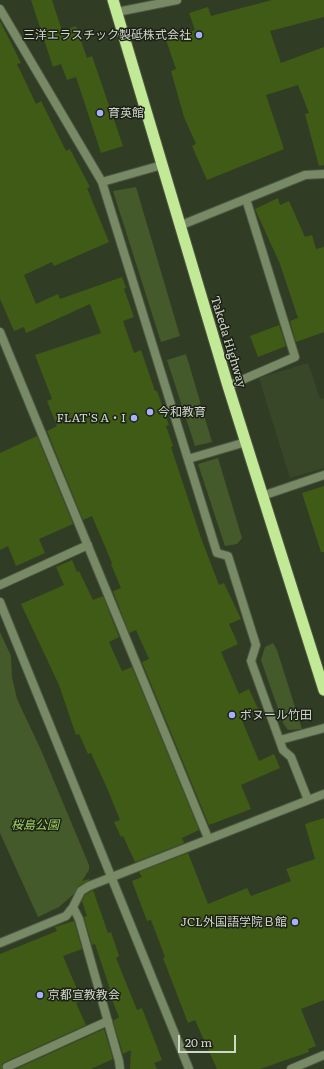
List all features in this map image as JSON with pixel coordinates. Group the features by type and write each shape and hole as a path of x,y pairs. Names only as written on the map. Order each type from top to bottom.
{"highway":[{"name":"Takeda Highway","path":"113,0 179,226 262,496 324,690"}],"street":[{"path":"117,12 177,0"},
{"path":"0,9 102,182 217,553 228,556 256,645 251,661 283,750 291,757 308,800"},
{"path":"102,182 162,165"},
{"path":"179,226 305,176 324,174"},
{"path":"228,386 295,357 246,199"},
{"path":"0,332 208,838"},
{"path":"188,459 246,442"},
{"path":"262,496 324,475"},
{"path":"0,585 88,545"},
{"path":"0,602 189,1069"},
{"path":"280,740 324,728"},
{"path":"0,943 66,916 73,907 81,891 89,886 195,845 208,838 324,794"},
{"path":"73,907 79,919 120,1069"},
{"path":"7,1067 108,1021"},
{"path":"291,1069 324,1055"}],"shaded area":[{"path":"308,363 320,399 324,398 324,468 290,478 259,378"}],"green space":[{"path":"136,187 180,336 161,342 113,191"},
{"path":"186,354 212,442 195,446 167,360"},
{"path":"218,458 242,538 237,544 225,546 198,464"},
{"name":"桜島公園","path":"0,632 11,656 12,677 17,699 41,750 89,865 89,870 74,894 59,907 38,917 0,833"},
{"path":"273,643 277,650 302,729 288,730 283,723 261,660 265,647"}],"building":[{"path":"31,0 52,0 62,31 76,26 87,58 92,56 123,146 101,153 76,77 67,80 61,64 53,67"},
{"path":"272,0 324,0 324,17 270,31 281,63 324,47 324,165 319,166 305,114 309,113 298,85 266,95 284,149 207,180 192,146 196,144 184,117 171,71 176,69 166,40 195,30 189,13 208,7 211,16"},
{"path":"0,21 21,63 17,64 36,104 41,101 66,151 70,149 90,187 87,188 109,242 54,266 52,262 24,275 36,304 58,294 60,299 122,277 126,288 124,289 134,317 123,321 134,353 141,350 155,391 157,391 169,425 166,426 173,446 171,447 201,538 219,585 224,583 241,619 229,624 238,644 221,652 239,694 249,689 259,711 241,718 259,761 274,754 280,768 241,785 251,809 209,825 142,662 149,659 136,630 129,633 113,591 121,588 111,564 112,563 92,516 83,520 47,431 57,426 47,401 52,399 35,355 101,333 90,304 26,333 24,327 14,331 0,299"},
{"path":"278,198 280,205 289,201 305,237 312,235 316,249 324,247 324,332 296,342 290,321 298,318 280,264 255,209"},
{"path":"279,325 286,346 258,357 250,336"},
{"path":"37,436 73,524 39,539 45,553 16,566 8,546 0,550 0,453"},
{"path":"324,486 324,552 321,552 302,493"},
{"path":"72,560 93,600 103,596 119,637 109,642 122,671 132,667 199,830 182,838 184,843 135,862 123,836 121,837 114,822 120,820 107,788 91,753 88,754 79,734 76,735 59,685 21,604 64,585 56,567"},
{"path":"324,818 324,1000 301,1009 316,1046 308,1049 309,1052 260,1069 217,1069 195,1020 188,1023 163,958 165,957 151,920 147,921 132,881 142,877 139,872 188,853 208,904 247,888 251,896 291,881 286,869 315,859 305,824"},
{"path":"90,880 77,887 76,883"},
{"path":"93,890 108,933 111,932 119,956 116,958 137,1010 142,1008 162,1060 154,1063 157,1069 130,1069 131,1050 123,1054 113,1021 119,1017 108,990 110,989 95,944 92,945 84,917 87,916 82,901 85,895"},
{"path":"74,921 82,949 63,956 82,1001 76,1003 86,1025 5,1062 2,1064 2,1069 0,1069 0,954 57,931 55,927"},
{"path":"104,1029 113,1059 91,1069 16,1069"}],"place":[{"name":"三洋エラスチック製砥株式会社","path":"199,35"},
{"name":"育英館","path":"100,113"},
{"name":"今和教育","path":"150,412"},
{"name":"FLAT'S A・I","path":"134,418"},
{"name":"ボヌール竹田","path":"232,715"},
{"name":"JCL外国語学院Ｂ館","path":"295,922"},
{"name":"京都宣教教会","path":"40,995"}]}
